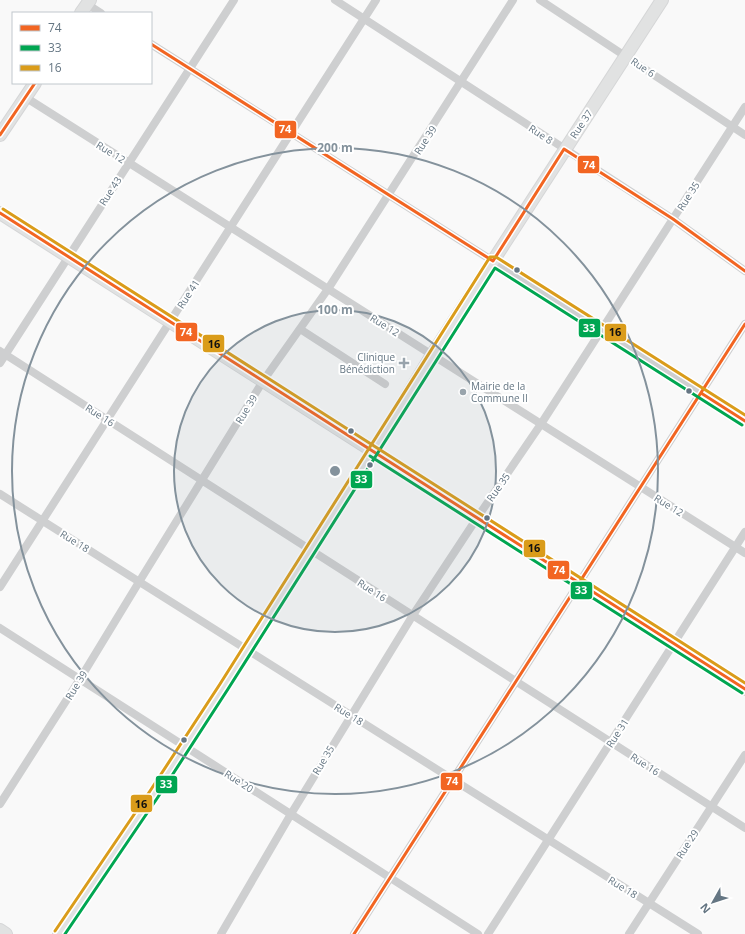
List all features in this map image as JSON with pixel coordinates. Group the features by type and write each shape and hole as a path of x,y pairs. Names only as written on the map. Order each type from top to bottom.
{"street":[{"name":"Rue 43","path":"0,362 3,353 68,257 234,0"},
{"name":"Rue 8","path":"335,0 673,219 745,271"},
{"name":"Rue 41","path":"0,587 376,0"},
{"name":"Rue 39","path":"0,804 80,679 263,381 328,289 462,82 513,0"},
{"name":"Rue 6","path":"540,0 745,135"},
{"name":"Rue 37","path":"59,934 185,747 373,452 432,355 564,149 662,0"},
{"path":"86,6 99,12"},
{"path":"152,45 745,421"},
{"path":"0,135 33,84"},
{"name":"Rue 12","path":"25,97 745,553"},
{"name":"Rue 35","path":"221,934 350,715 476,518 541,424 745,107"},
{"path":"0,213 745,690"},
{"path":"354,934 745,324"},
{"path":"300,329 386,384"},
{"name":"Rue 16","path":"3,353 745,828"},
{"name":"Rue 18","path":"0,494 698,934"},
{"name":"Rue 31","path":"488,934 745,532"},
{"name":"Rue 20","path":"0,628 478,934"},
{"name":"Rue 29","path":"629,934 745,755"},
{"path":"0,930 6,934"}],"transit line":[{"name":"74","path":"152,45 493,261 564,149 673,219 745,271"},
{"name":"74","path":"0,135 34,84"},
{"name":"16","path":"3,209 745,683"},
{"name":"74","path":"0,213 745,689"},
{"name":"16","path":"55,931 150,791 220,684 490,257 496,257 745,415"},
{"name":"33","path":"65,934 158,797 228,689 495,268 742,425"},
{"name":"74","path":"354,934 745,324"},
{"name":"74","path":"701,393 745,421"},
{"name":"33","path":"370,456 742,693"}],"place":[{"name":"Clinique Bénédiction","path":"404,363"},
{"name":"Mairie de la Commune II","path":"463,392"}]}
